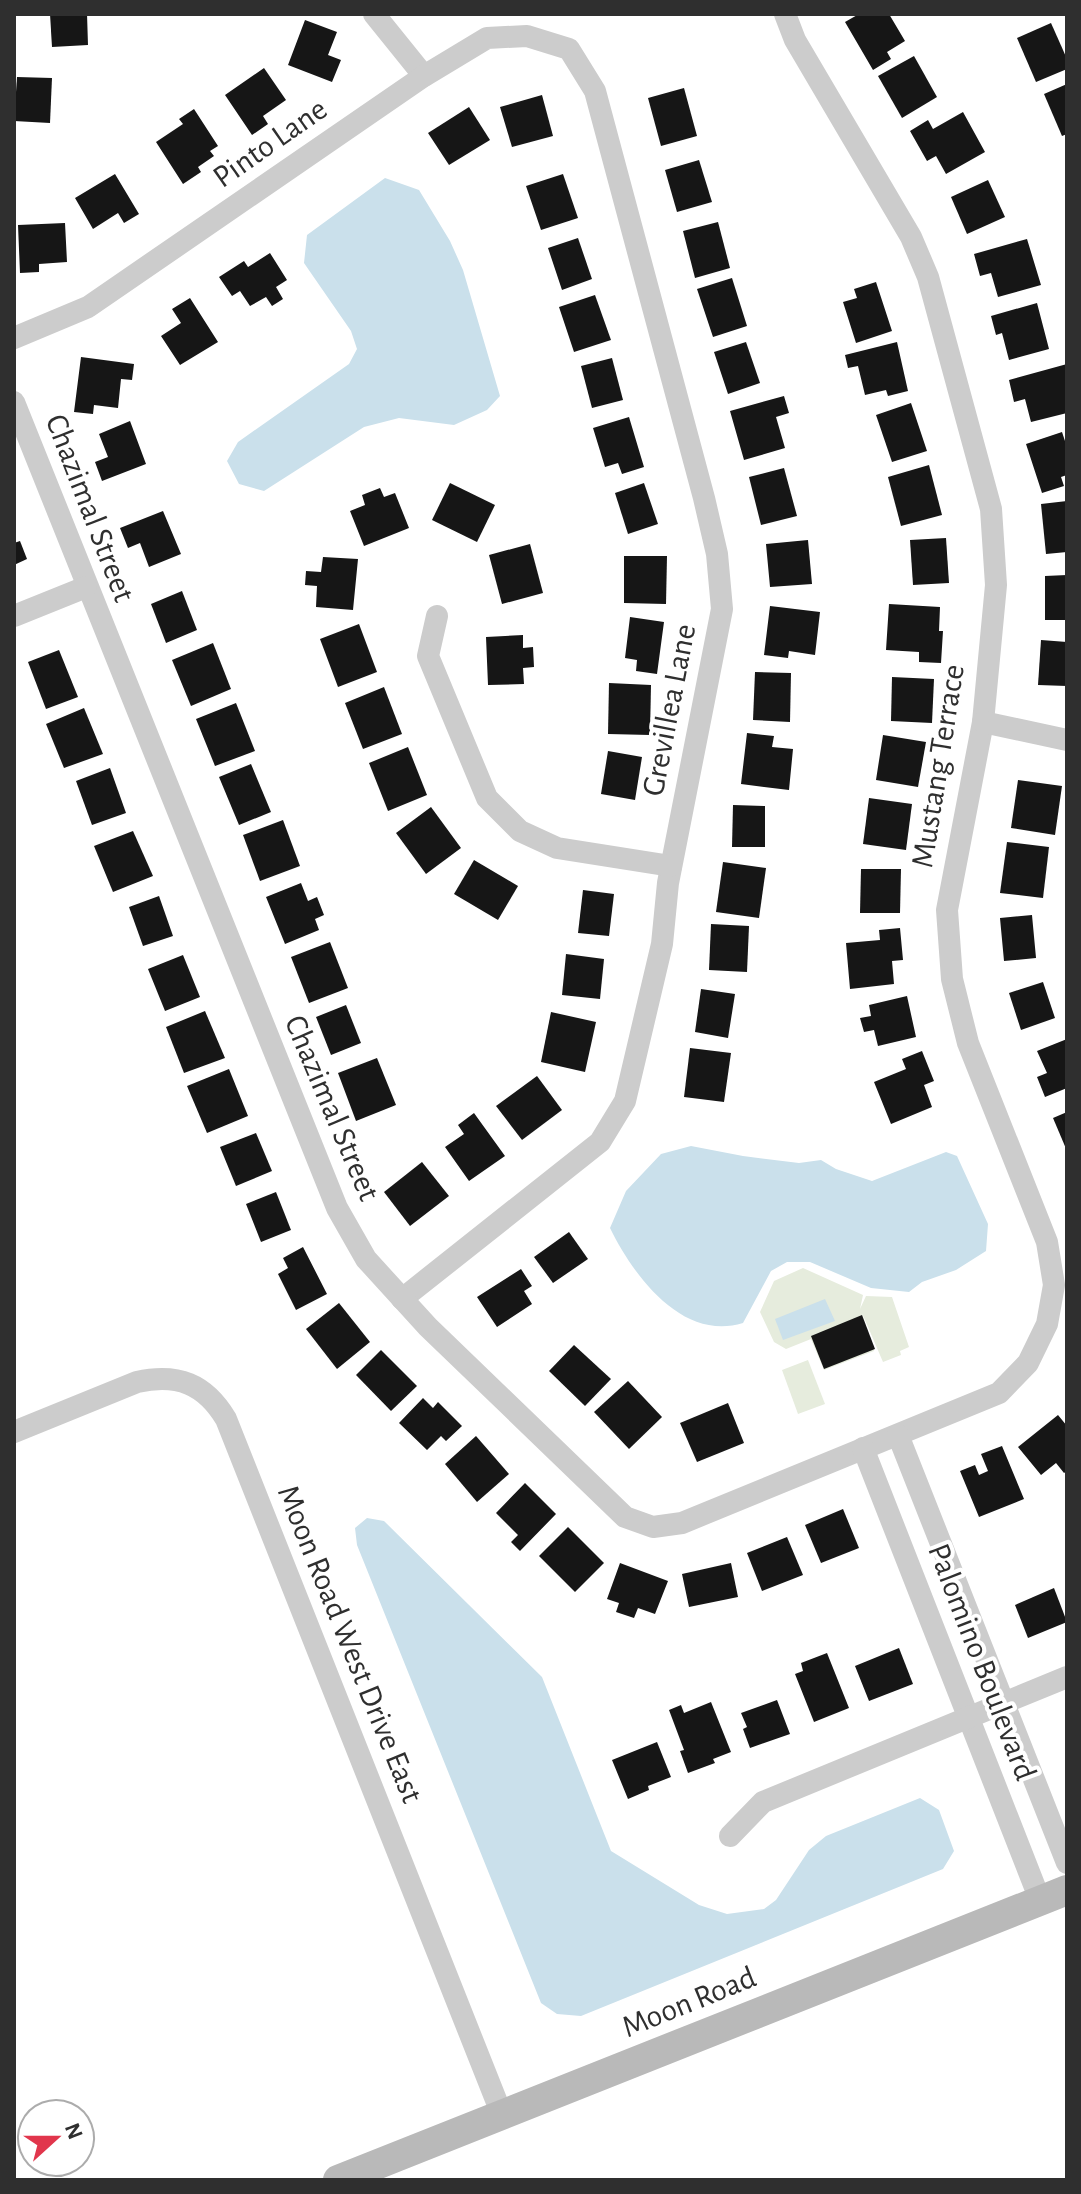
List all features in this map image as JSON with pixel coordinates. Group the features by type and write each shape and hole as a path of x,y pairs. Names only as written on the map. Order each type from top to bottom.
{"street":[{"path":"374,14 424,76"},
{"name":"Mustang Terrace","path":"785,14 795,40 911,237 928,277 991,509 996,585 983,722 947,910 952,979 968,1043 1047,1242 1054,1285 1047,1324 1028,1363 999,1393 863,1448"},
{"name":"Pinto Lane","path":"14,338 88,307 424,76 487,38 527,36 569,49"},
{"name":"Grevillea Lane","path":"402,1299 600,1142 625,1101 662,944 671,866 722,609 717,554 595,91 569,49"},
{"name":"Chazimal Street","path":"14,402 337,1208 366,1259 428,1327 625,1517 653,1527 682,1523 863,1448"},
{"path":"14,616 86,587"},
{"path":"437,616 428,656 487,798 520,831 557,848 671,866"},
{"path":"983,722 1067,740"},
{"name":"Moon Road West Drive East","path":"14,1432 137,1382 152,1379 179,1380 205,1392 216,1403 232,1434 502,2115"},
{"name":"Palomino Boulevard","path":"898,1435 1067,1863"},
{"name":"Palomino Boulevard","path":"863,1448 968,1717 1054,1895"},
{"path":"730,1836 763,1802 1067,1677"},
{"name":"Moon Road","path":"338,2180 1054,1895"}],"green space":[{"path":"803,1268 863,1295 860,1309 866,1296 892,1297 909,1347 900,1351 901,1355 883,1362 862,1313 874,1351 824,1370 811,1339 786,1349 774,1342 760,1312 774,1281"},
{"path":"808,1360 825,1404 798,1414 782,1370"}],"water":[{"path":"385,178 419,190 450,241 463,270 500,396 487,410 454,425 399,418 364,427 264,491 239,484 227,461 238,442 349,364 357,349 351,331 304,263 307,235"},
{"path":"691,1146 799,1163 821,1160 836,1169 872,1181 946,1152 957,1156 988,1224 986,1251 956,1270 922,1282 909,1292 871,1288 810,1262 787,1262 771,1271 743,1323 721,1326 700,1323 680,1314 646,1284 610,1228 626,1191 661,1154"},
{"path":"825,1299 835,1321 783,1340 775,1319"},
{"path":"367,1518 384,1521 542,1677 611,1851 699,1905 727,1914 764,1909 776,1900 809,1850 826,1836 920,1798 939,1810 954,1851 943,1869 581,2016 557,2014 541,2003 357,1545 355,1528"}],"building":[{"path":"50,14 87,14 88,45 52,47"},
{"path":"859,14 889,14 905,41 887,52 891,59 873,70 845,22"},
{"path":"305,20 337,32 328,55 341,60 332,82 288,65"},
{"path":"1051,23 1067,59 1067,69 1036,82 1017,38"},
{"path":"914,56 937,97 902,118 878,76"},
{"path":"264,68 286,100 263,116 268,124 252,135 225,95"},
{"path":"17,77 52,78 50,123 14,121"},
{"path":"1067,84 1067,134 1062,136 1044,94"},
{"path":"684,88 697,136 661,146 648,98"},
{"path":"542,95 553,136 512,147 500,107"},
{"path":"469,107 490,140 449,165 428,133"},
{"path":"194,109 218,146 210,151 214,156 198,167 201,172 183,184 156,142 183,124 179,119"},
{"path":"963,112 985,152 946,174 936,156 927,161 910,131 928,120 933,129"},
{"path":"699,160 712,202 677,212 665,170"},
{"path":"115,174 139,214 124,223 118,213 93,229 75,198"},
{"path":"563,174 578,218 541,230 526,186"},
{"path":"988,180 1005,217 967,234 951,197"},
{"path":"718,222 730,268 695,278 683,231"},
{"path":"65,223 67,262 39,264 39,272 20,273 18,225"},
{"path":"578,238 592,279 562,290 548,248"},
{"path":"1027,239 1041,285 998,297 991,273 980,276 974,254"},
{"path":"270,253 287,280 276,287 283,299 272,306 266,297 250,306 240,291 232,296 219,277 244,261 248,267"},
{"path":"732,278 747,326 713,337 697,289"},
{"path":"876,282 892,331 856,343 843,302 857,298 854,289"},
{"path":"595,295 611,340 574,352 559,307"},
{"path":"190,298 218,342 180,365 161,336 181,323 172,309"},
{"path":"1037,303 1049,349 1009,360 1002,333 996,335 991,316"},
{"path":"746,342 760,383 728,394 714,352"},
{"path":"897,342 908,391 888,396 886,390 865,395 858,366 848,368 845,355"},
{"path":"81,357 134,364 132,380 121,379 118,408 94,405 93,414 74,412"},
{"path":"612,358 623,400 592,408 581,366"},
{"path":"1067,364 1067,413 1031,422 1025,399 1014,402 1009,380"},
{"path":"784,396 789,413 776,417 785,448 744,460 730,411"},
{"path":"911,403 927,451 892,462 876,415"},
{"path":"629,417 644,467 622,474 618,463 605,467 593,428"},
{"path":"130,421 146,464 102,481 95,462 108,457 99,434"},
{"path":"1062,432 1067,447 1067,475 1061,477 1064,486 1042,493 1026,444"},
{"path":"929,465 942,515 901,526 888,477"},
{"path":"784,468 797,516 761,525 749,477"},
{"path":"450,483 495,505 477,542 432,520"},
{"path":"644,483 658,524 628,534 615,493"},
{"path":"380,488 384,497 395,493 409,528 364,546 350,511 365,505 362,495"},
{"path":"1067,501 1067,552 1046,554 1041,504"},
{"path":"163,511 181,554 149,567 140,543 128,548 120,528"},
{"path":"946,538 949,583 913,585 910,540"},
{"path":"808,540 812,584 770,587 766,544"},
{"path":"20,541 27,559 14,565 14,543"},
{"path":"530,544 543,593 502,604 489,555"},
{"path":"624,556 667,556 666,604 624,603"},
{"path":"323,557 358,559 353,610 316,607 317,586 305,585 306,571 321,572"},
{"path":"1067,575 1067,620 1045,620 1045,576"},
{"path":"182,591 197,630 166,643 151,604"},
{"path":"889,604 940,607 939,631 943,631 941,663 919,662 919,652 886,650"},
{"path":"770,606 820,612 815,655 789,651 788,658 764,655"},
{"path":"630,617 664,622 657,674 636,671 637,660 625,658"},
{"path":"359,624 377,672 338,687 320,639"},
{"path":"523,635 523,648 533,647 534,667 523,668 524,684 488,685 486,637"},
{"path":"1041,640 1067,642 1067,686 1038,685"},
{"path":"213,643 231,689 191,706 172,660"},
{"path":"59,650 78,697 46,709 28,662"},
{"path":"755,672 791,673 790,722 753,720"},
{"path":"892,677 934,679 932,723 891,721"},
{"path":"609,683 651,685 650,735 608,734"},
{"path":"384,687 402,734 363,749 345,703"},
{"path":"236,703 255,751 215,766 196,719"},
{"path":"84,708 103,754 64,768 46,724"},
{"path":"747,733 774,736 772,747 793,749 789,790 741,784"},
{"path":"883,735 926,742 918,787 876,780"},
{"path":"408,747 427,795 388,811 369,763"},
{"path":"608,751 642,757 635,800 601,794"},
{"path":"251,764 271,812 239,825 219,777"},
{"path":"110,768 126,813 92,825 76,781"},
{"path":"1018,780 1062,786 1055,835 1011,828"},
{"path":"869,798 912,804 906,850 863,844"},
{"path":"733,805 765,806 765,847 732,847"},
{"path":"431,807 461,848 426,874 396,833"},
{"path":"283,820 300,866 260,881 243,835"},
{"path":"133,831 153,876 113,892 94,846"},
{"path":"1007,842 1049,847 1043,898 1000,893"},
{"path":"474,860 518,886 498,920 454,894"},
{"path":"723,862 766,868 759,918 716,912"},
{"path":"861,869 901,869 900,913 860,913"},
{"path":"301,883 308,901 317,897 324,915 315,919 319,930 285,944 266,897"},
{"path":"583,890 614,894 609,936 578,933"},
{"path":"159,896 173,936 143,946 129,907"},
{"path":"1032,915 1036,958 1004,961 1000,918"},
{"path":"711,924 749,926 747,972 709,970"},
{"path":"900,928 903,960 892,961 894,984 850,989 846,943 880,940 879,930"},
{"path":"330,942 348,988 309,1003 291,957"},
{"path":"566,954 604,959 600,999 562,995"},
{"path":"183,955 200,997 165,1011 148,969"},
{"path":"1043,982 1055,1018 1021,1030 1009,993"},
{"path":"701,989 735,994 728,1038 695,1032"},
{"path":"907,996 916,1037 878,1046 874,1030 864,1032 860,1018 871,1016 869,1005"},
{"path":"346,1005 361,1043 331,1055 316,1017"},
{"path":"205,1011 225,1058 184,1073 166,1027"},
{"path":"551,1012 596,1022 585,1072 541,1062"},
{"path":"1067,1039 1067,1088 1045,1097 1037,1077 1047,1073 1037,1051"},
{"path":"690,1048 731,1053 724,1102 684,1097"},
{"path":"922,1051 934,1081 924,1085 932,1107 891,1124 874,1082 906,1069 902,1059"},
{"path":"377,1058 396,1105 356,1121 338,1073"},
{"path":"229,1069 248,1116 207,1133 187,1086"},
{"path":"537,1076 562,1110 522,1140 496,1106"},
{"path":"1067,1112 1067,1151 1053,1118"},
{"path":"474,1113 505,1156 469,1181 445,1147 464,1134 458,1125"},
{"path":"256,1133 272,1171 236,1186 220,1147"},
{"path":"422,1162 449,1196 410,1226 384,1192"},
{"path":"276,1192 291,1230 261,1242 246,1204"},
{"path":"569,1232 588,1259 553,1283 534,1257"},
{"path":"303,1247 327,1294 296,1310 278,1274 288,1268 283,1258"},
{"path":"521,1269 532,1286 524,1291 532,1304 497,1327 477,1297"},
{"path":"339,1303 370,1342 337,1369 306,1329"},
{"path":"862,1315 875,1349 824,1369 811,1336"},
{"path":"574,1345 611,1379 585,1406 549,1371"},
{"path":"381,1350 417,1386 391,1411 356,1375"},
{"path":"628,1381 662,1417 629,1449 594,1412"},
{"path":"423,1398 433,1408 438,1402 462,1426 446,1441 441,1436 427,1450 399,1423"},
{"path":"728,1403 744,1443 697,1462 680,1423"},
{"path":"1058,1415 1067,1426 1067,1471 1064,1473 1056,1463 1041,1475 1018,1447"},
{"path":"476,1436 509,1474 477,1502 445,1464"},
{"path":"1002,1446 1024,1499 979,1517 960,1471 975,1465 979,1475 988,1471 981,1454"},
{"path":"525,1483 556,1514 520,1551 511,1542 518,1535 496,1513"},
{"path":"843,1509 859,1548 821,1563 805,1525"},
{"path":"568,1527 604,1563 575,1592 539,1556"},
{"path":"787,1537 803,1575 762,1591 747,1553"},
{"path":"620,1563 668,1581 655,1614 638,1608 634,1618 616,1612 619,1603 607,1599"},
{"path":"731,1563 738,1597 689,1607 682,1574"},
{"path":"1054,1588 1067,1622 1028,1638 1015,1605"},
{"path":"899,1648 913,1684 869,1701 855,1666"},
{"path":"827,1653 849,1708 814,1722 795,1674 803,1671 801,1663"},
{"path":"777,1700 790,1734 750,1748 741,1713"},
{"path":"711,1702 731,1752 713,1759 715,1763 688,1773 680,1751 684,1750 669,1710 681,1705 684,1713"},
{"path":"657,1742 671,1777 648,1786 649,1790 628,1799 612,1760"}]}
